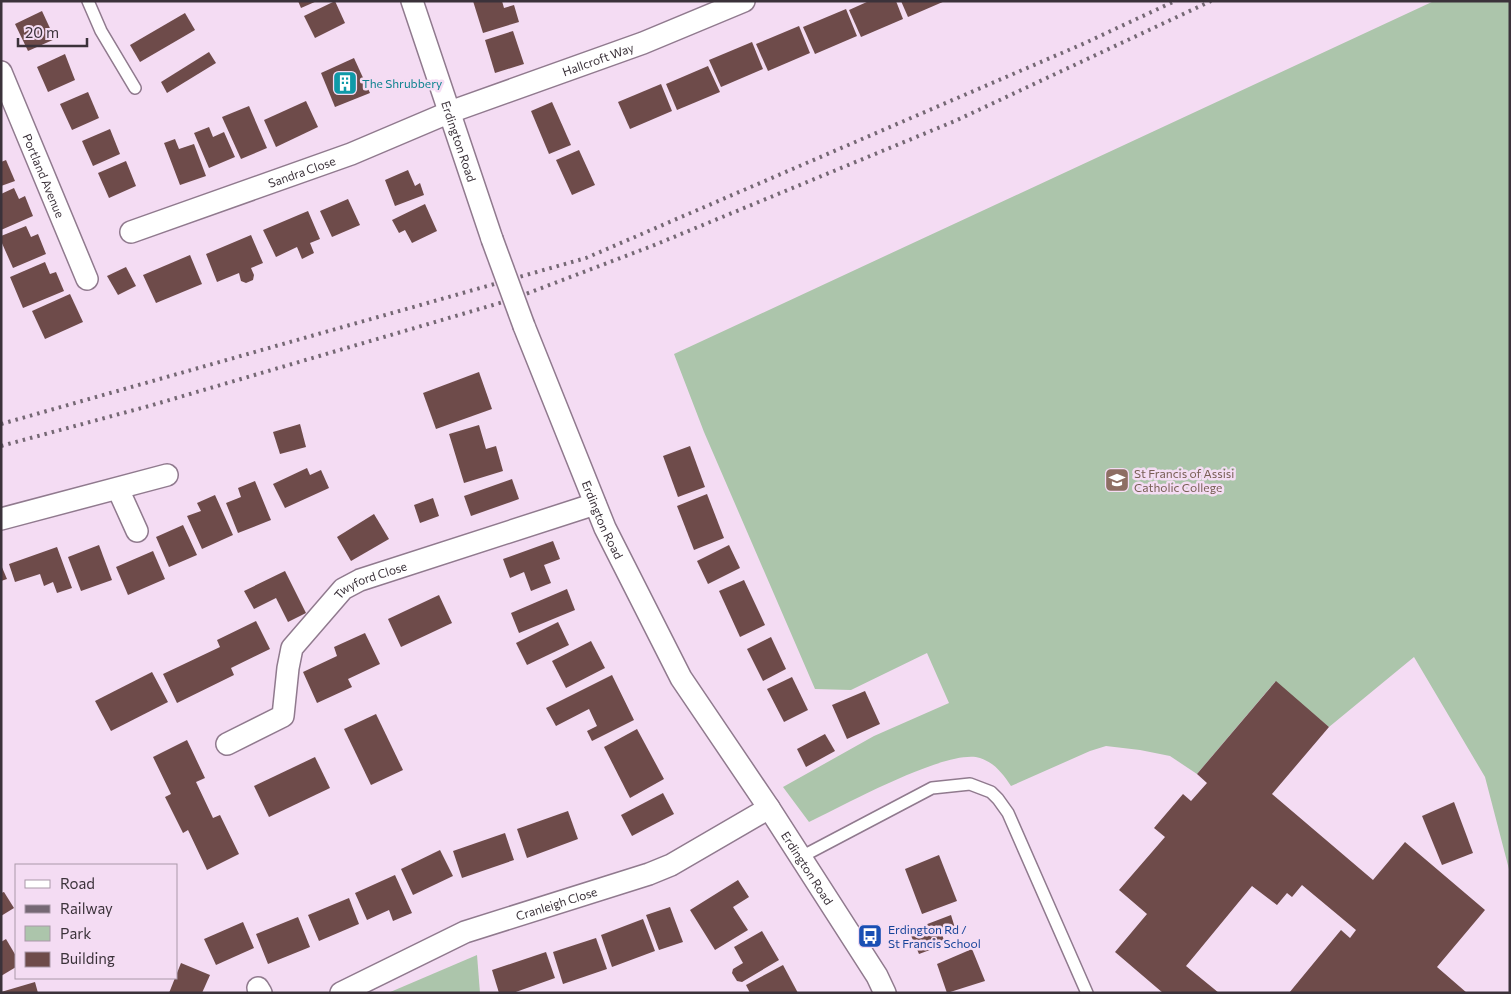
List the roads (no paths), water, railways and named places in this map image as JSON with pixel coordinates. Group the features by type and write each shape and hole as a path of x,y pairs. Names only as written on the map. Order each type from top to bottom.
{"street":[{"name":"Erdington Road","path":"412,1 492,240 524,326 605,528 681,678 801,857 877,976 885,993"},
{"name":"Hallcroft Way","path":"450,112 643,43 744,1"},
{"name":"Portland Avenue","path":"1,72 87,279"},
{"name":"Sandra Close","path":"131,232 147,216 350,154 450,112"},
{"path":"1,519 167,475"},
{"path":"118,489 137,531"},
{"name":"Twyford Close","path":"227,744 283,716 292,648 343,589 360,580 595,504"},
{"name":"Cranleigh Close","path":"341,993 465,932 649,874 671,865 769,808"}],"lane":[{"path":"88,1 101,31 135,88"},
{"path":"801,857 932,788 970,784 991,792 1008,813 1087,993"}],"railway":[{"path":"1,424 586,258 1085,43 1175,1"},
{"path":"1,446 149,406 510,300 652,246 955,121 1211,1"}],"place":[{"name":"The Shrubbery","path":"345,83"},
{"name":"St Francis of Assisi Catholic College","path":"1117,480"},
{"name":"Erdington Rd / St Francis School","path":"870,936"}]}
